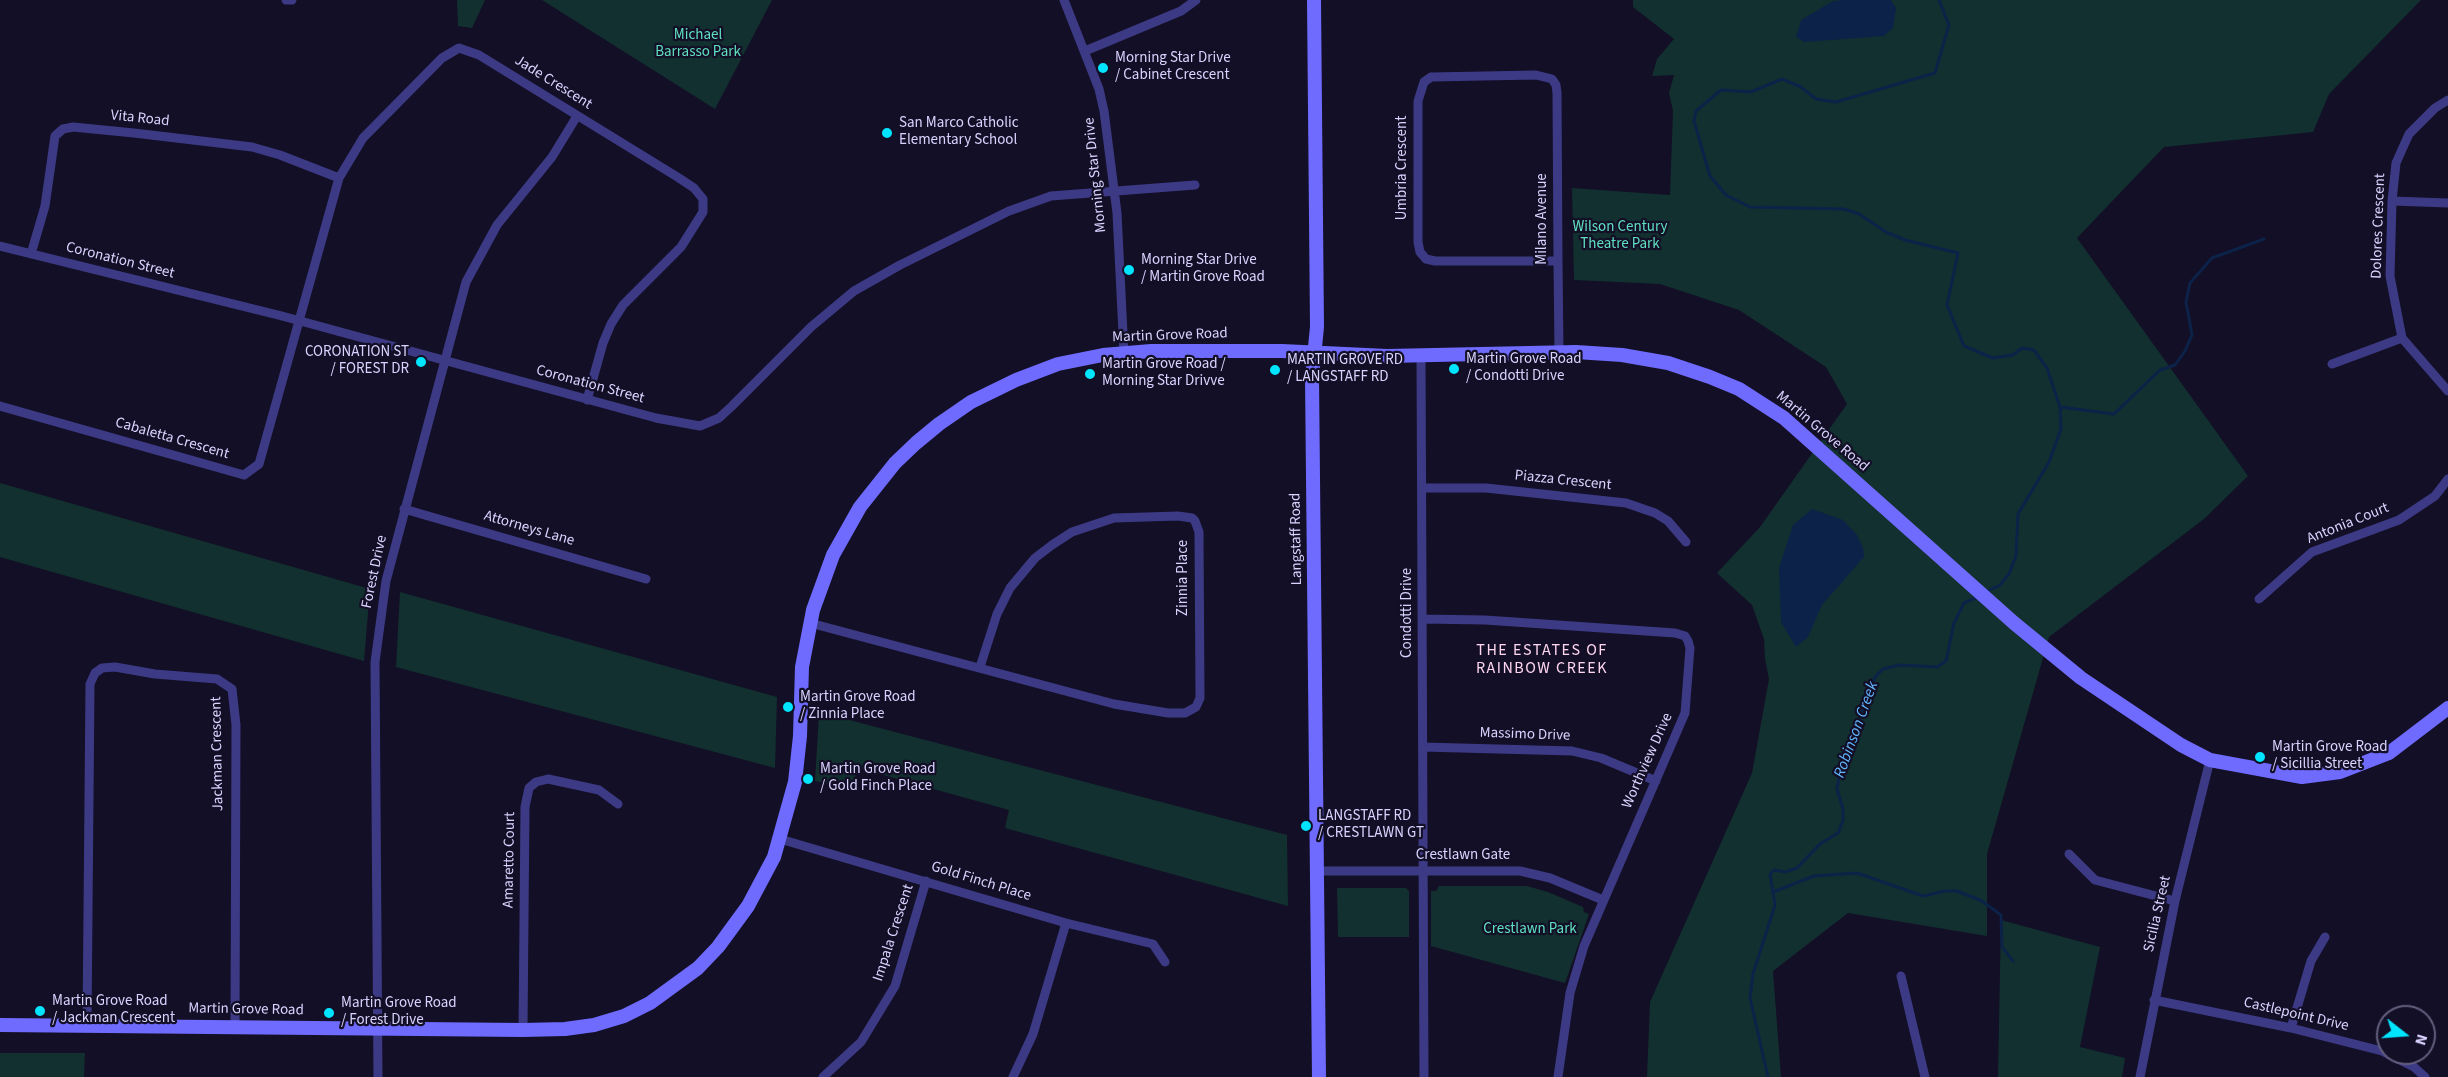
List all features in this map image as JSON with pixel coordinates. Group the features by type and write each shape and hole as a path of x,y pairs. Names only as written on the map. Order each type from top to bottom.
{"street":[{"path":"286,0 292,0"},
{"name":"Morning Star Drive","path":"1064,0 1099,89 1104,111 1114,191 1124,353"},
{"path":"1085,51 1181,11 1196,0"},
{"name":"Langstaff Road","path":"1314,0 1317,327 1312,377 1319,1077"},
{"name":"Jade Crescent","path":"300,321 339,178 363,138 442,58 459,48 480,55 694,188 703,199 704,212 681,247 623,305 611,324 603,343 587,400"},
{"name":"Umbria Crescent","path":"1556,85 1552,79 1536,75 1441,75 1431,77 1424,82 1418,101 1418,242 1420,252 1426,259 1435,261 1558,261"},
{"name":"Milano Avenue","path":"1556,85 1558,352"},
{"name":"Dolores Crescent","path":"2402,338 2390,276 2392,201 2396,163 2409,134 2435,108 2448,100"},
{"name":"Forest Drive","path":"378,1077 375,662 386,581 466,282 496,225 552,157 577,116"},
{"name":"Vita Road","path":"31,254 45,206 55,136 63,129 134,133 252,147 280,155 339,178"},
{"name":"Coronation Street","path":"0,246 300,321 587,400 692,426 709,424 732,406 831,309 872,280 1034,201 1051,196 1195,184"},
{"path":"2392,201 2448,203"},
{"name":"Cabaletta Crescent","path":"0,406 244,475 259,464 300,321"},
{"path":"2331,364 2402,338 2448,391"},
{"name":"Martin Grove Road","path":"0,1025 565,1029 594,1025 624,1016 650,1003 698,968 737,923 766,876 780,839 795,782 800,736 802,667 810,623 823,577 844,532 874,487 916,443 972,402 1016,380 1058,364 1103,355 1270,351 1421,355 1558,352 1612,354 1654,360 1696,372 1739,389 1784,418 2014,623 2081,678 2181,745 2210,760 2302,777 2340,772 2389,753 2448,708"},
{"name":"Condotti Drive","path":"1421,355 1424,871"},
{"name":"Antonia Court","path":"2259,599 2312,552 2399,520 2435,496 2448,479"},
{"name":"Piazza Crescent","path":"1423,488 1486,489 1626,503 1655,513 1668,521 1686,542"},
{"name":"Attorneys Lane","path":"404,509 646,579"},
{"name":"Zinnia Place","path":"810,623 1128,706 1168,713 1191,711 1200,698 1199,532 1195,521 1185,516 1114,518 1072,532 1052,545 1035,558 1010,588 997,614 980,667"},
{"name":"Worthview Drive","path":"1423,619 1485,620 1675,633 1684,636 1690,648 1685,713 1603,900 1575,970 1564,1024 1558,1077"},
{"name":"Jackman Crescent","path":"87,1025 90,684 95,673 102,668 115,667 155,674 217,679 232,689 236,725 235,1026"},
{"name":"Massimo Drive","path":"1423,747 1572,751 1601,758 1656,781"},
{"name":"Sicilia Street","path":"2140,1077 2175,901 2210,760"},
{"name":"Amaretto Court","path":"523,1030 525,807 529,788 536,782 548,779 600,790 618,804"},
{"name":"Gold Finch Place","path":"780,839 1066,923 1153,944 1165,962"},
{"path":"2069,854 2096,880 2175,901"},
{"path":"1424,871 1424,1077"},
{"name":"Crestlawn Gate","path":"1317,872 1520,872 1562,882 1603,900"},
{"name":"Impala Crescent","path":"823,1077 861,1042 895,986 926,881"},
{"path":"1013,1077 1037,1025 1066,923"},
{"path":"2291,1028 2311,961 2325,937"},
{"path":"1901,976 1925,1077"},
{"name":"Castlepoint Drive","path":"2154,1000 2291,1028 2382,1051 2414,1067 2425,1077"}],"green space":[{"path":"457,0 485,0 472,28 458,26"},
{"name":"Michael Barrasso Park","path":"542,0 772,0 715,109"},
{"name":"Wilson Century Theatre Park","path":"1633,0 2421,0 2329,94 2313,132 2164,147 2077,238 2248,476 2204,519 2049,637 1987,854 1987,936 1848,913 1773,971 1781,1077 1647,1077 1650,1002 1752,773 1769,679 1764,639 1752,605 1717,573 1760,527 1847,404 1826,367 1739,310 1660,284 1574,280 1572,188 1670,195 1673,111 1669,93 1674,75 1652,76 1657,59 1674,39 1633,7"},
{"path":"0,483 370,589 364,661 0,557"},
{"path":"400,592 777,697 775,768 396,667"},
{"path":"819,712 1287,835 1288,906 1005,828 1009,810 858,768 851,789 815,781"},
{"name":"Crestlawn Park","path":"1439,886 1527,886 1583,907 1584,912 1589,914 1565,983 1431,946 1431,891 1436,891"},
{"path":"1337,888 1406,888 1409,891 1409,937 1338,937"},
{"path":"2001,920 2100,947 2080,1047 2125,1058 2122,1077 1998,1077"},
{"path":"0,1053 85,1053 84,1077 0,1077"}],"water":[{"path":"1891,0 1896,8 1893,28 1884,36 1804,42 1796,37 1801,20 1833,1"},
{"path":"1812,509 1843,520 1857,535 1864,557 1822,605 1808,637 1796,647 1781,622 1779,568 1793,525"}],"waterway":[{"name":"Robinson Creek","path":"1939,0 1949,25 1935,73 1836,102 1816,99 1801,87 1782,79 1751,92 1721,90 1696,111 1694,121 1710,176 1726,195 1750,207 1844,209 1859,214 1886,232 1905,240 1958,253 1947,305 1964,346 1993,358 2013,355 2022,348 2034,350 2047,368 2060,407 2061,429 2049,462 2018,514 2016,556 2009,574 2000,585 1986,592"},
{"path":"2060,407 2114,414 2160,370 2175,365 2192,335 2186,302 2190,283 2212,258 2264,239"},
{"name":"Robinson Creek","path":"1768,1077 1750,998 1753,974 1775,905 1770,874 1774,870 1785,872 1797,868 1820,844 1838,833 1843,821 1843,809 1837,789 1840,772 1875,677 1883,669 1900,665 1937,667 1946,661 1954,623 1964,603 1978,597"},
{"path":"1773,892 1814,876 1857,873 1923,896 1957,891 1982,901 2001,915 2002,947 2013,961"}],"place":[{"name":"Morning Star Drive / Cabinet Crescent","path":"1103,68"},
{"name":"San Marco Catholic Elementary School","path":"887,133"},
{"name":"Morning Star Drive / Martin Grove Road","path":"1129,270"},
{"name":"CORONATION ST / FOREST DR","path":"421,362"},
{"name":"Martin Grove Road / Condotti Drive","path":"1454,369"},
{"name":"MARTIN GROVE RD / LANGSTAFF RD","path":"1275,370"},
{"name":"Martin Grove Road / Morning Star Drivve","path":"1090,374"},
{"name":"Martin Grove Road / Zinnia Place","path":"788,707"},
{"name":"Martin Grove Road / Sicillia Street","path":"2260,757"},
{"name":"Martin Grove Road / Gold Finch Place","path":"808,779"},
{"name":"LANGSTAFF RD / CRESTLAWN GT","path":"1306,826"},
{"name":"Martin Grove Road / Jackman Crescent","path":"40,1011"},
{"name":"Martin Grove Road / Forest Drive","path":"329,1013"}],"district":[{"name":"THE ESTATES OF RAINBOW CREEK","path":"1542,660"}]}
